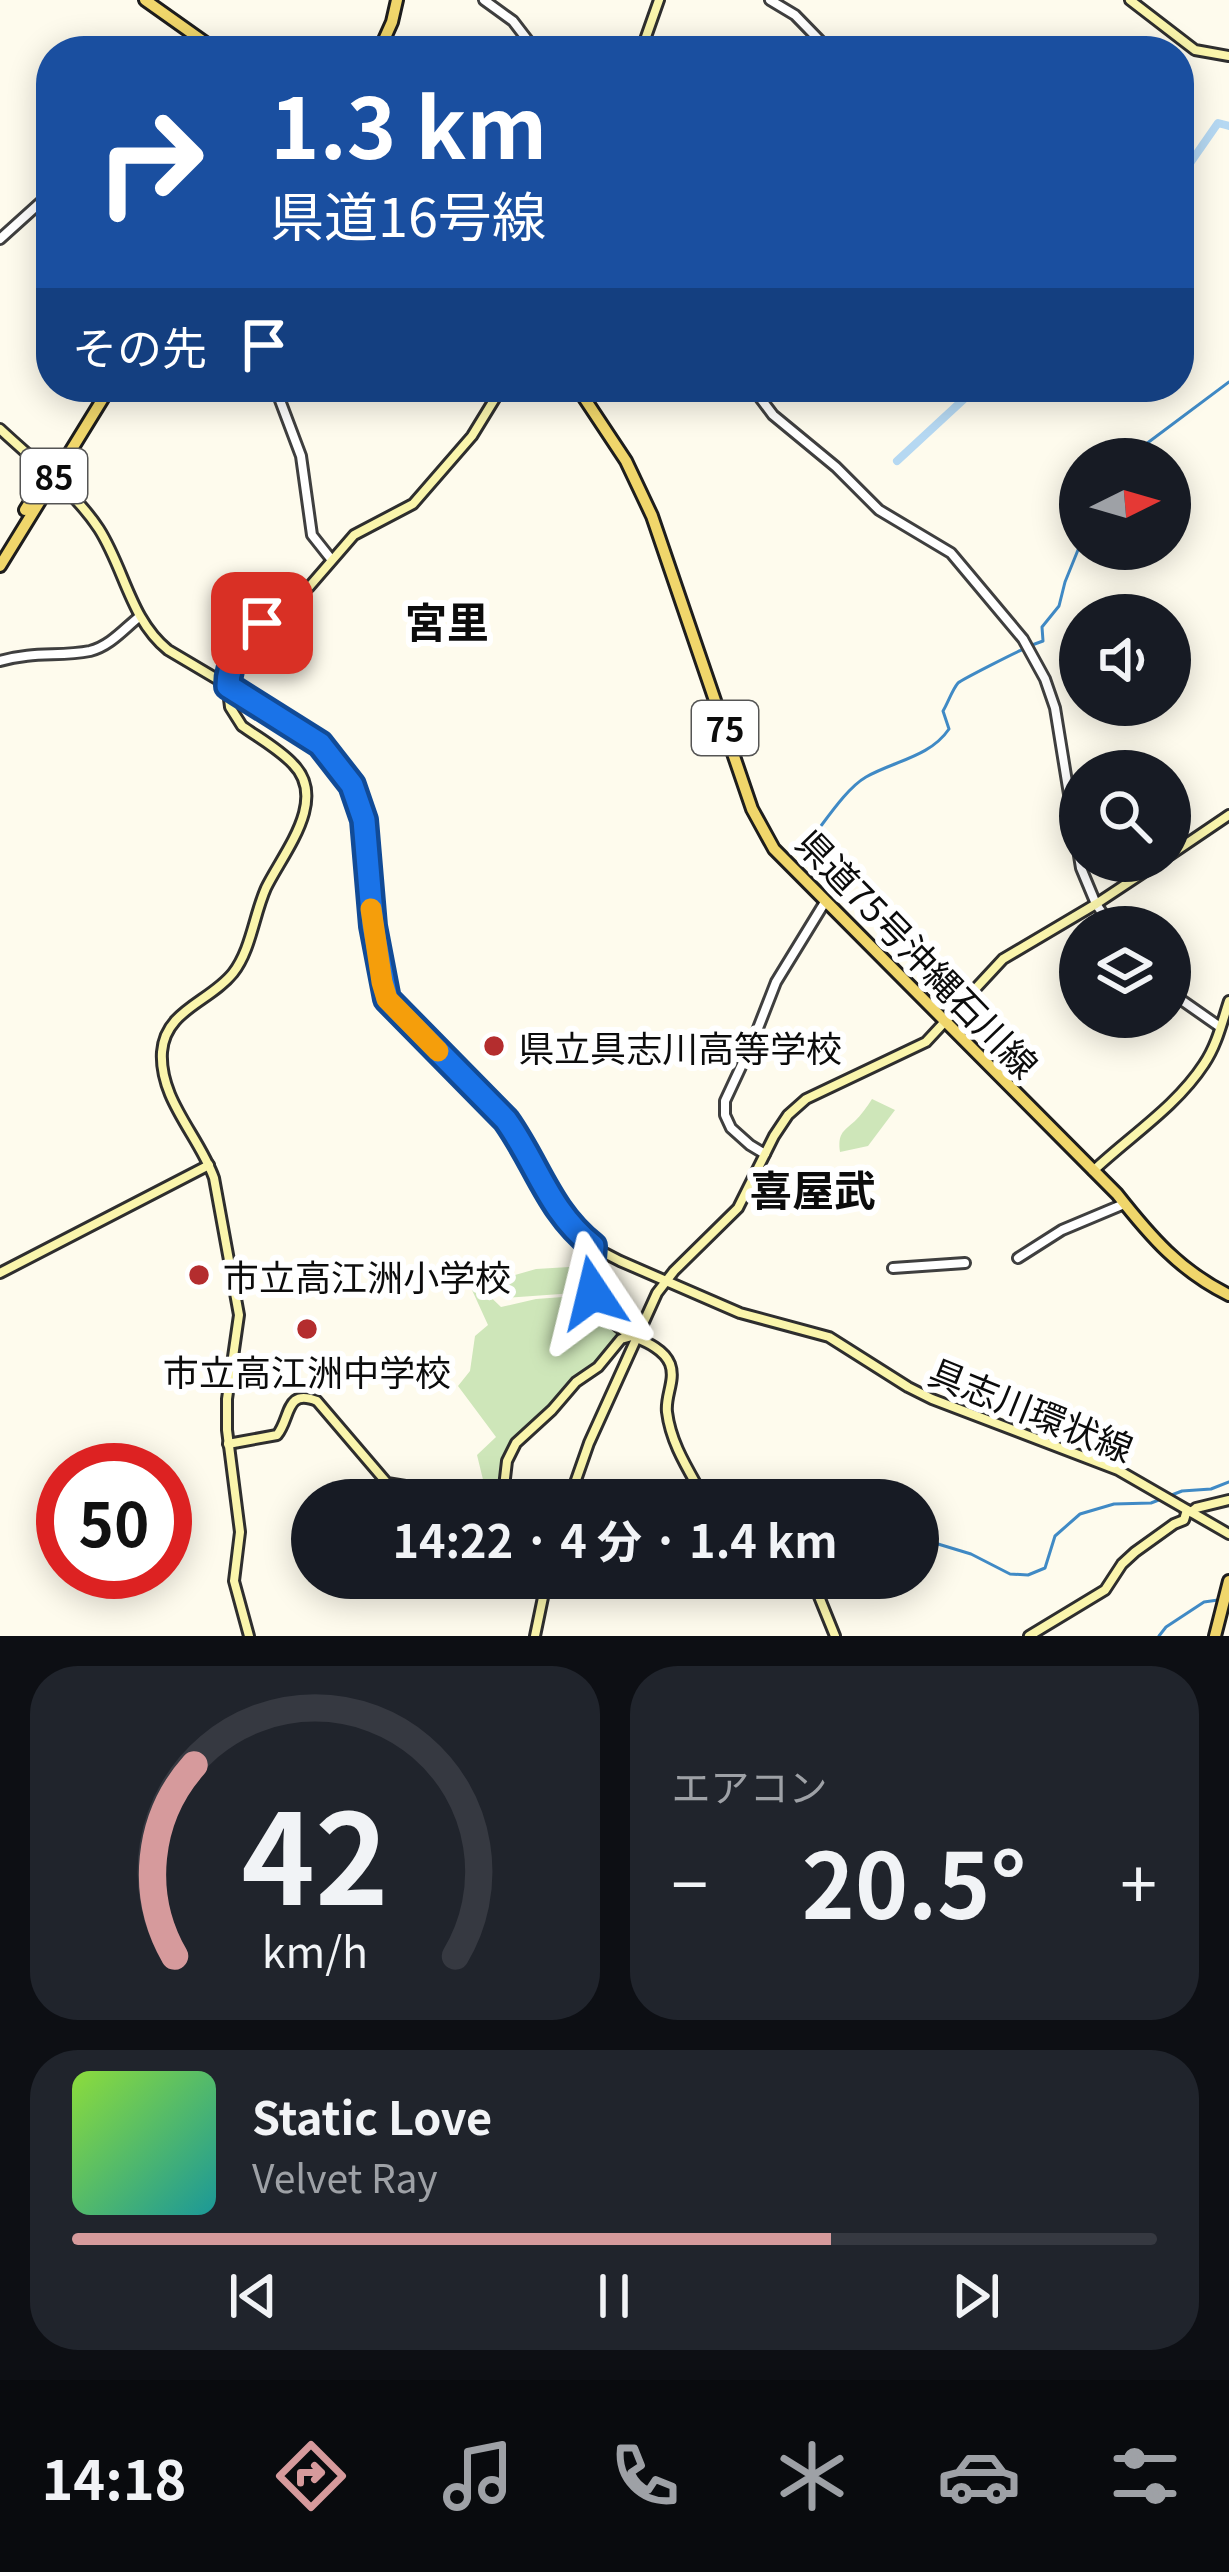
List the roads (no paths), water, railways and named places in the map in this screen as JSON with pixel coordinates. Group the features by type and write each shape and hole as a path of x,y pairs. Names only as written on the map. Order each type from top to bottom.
{"main road":[{"path":"145,0 196,36"},
{"path":"381,36 394,0"},
{"path":"645,36 658,0"},
{"path":"1130,0 1177,36"},
{"path":"1194,49 1229,56"},
{"name":"85","path":"0,555 97,402"},
{"path":"249,1636 234,1582 240,1532 226,1408 239,1315 209,1165 171,1096 162,1059 174,1020 225,982 238,966 266,890 307,805 298,768 239,723 230,707 229,669 253,632 309,587 364,528 412,505 472,436 493,402"},
{"name":"県道75号沖縄石川線","path":"587,402 626,461 652,516 740,774 760,826 781,857 1094,1171 1179,1264 1229,1295"},
{"name":"具志川環状線","path":"0,429 73,498 101,532 152,636 320,744 352,785 364,820 373,926 387,999 506,1120 554,1206 593,1246 755,1318 829,1337 908,1388 1104,1464 1229,1534"},
{"name":"85","path":"0,566 50,477"},
{"path":"1191,841 1229,815"},
{"path":"577,1479 631,1337 665,1281 738,1208 783,1122 806,1099 926,1042 1012,953 1129,882"},
{"path":"1094,1171 1194,1077 1208,1058 1229,1001"},
{"path":"0,1274 209,1165"},
{"path":"593,1246 593,1293 601,1313 631,1337 656,1348 670,1363 669,1425 693,1479"},
{"path":"228,1444 277,1435 291,1404 307,1397 316,1401 387,1484 485,1499 497,1496 516,1443 576,1382 631,1337"},
{"path":"1029,1636 1105,1590 1122,1564 1184,1520 1189,1511 1229,1500"},
{"path":"1215,1636 1229,1581"},
{"path":"535,1636 543,1599"},
{"path":"820,1599 835,1636"}],"street":[{"path":"484,0 524,36"},
{"path":"770,0 795,15 815,36"},
{"path":"0,239 36,207"},
{"path":"281,402 301,456 312,536 332,560"},
{"path":"763,402 879,510 951,554 1023,639 1055,709 1079,858 1096,904"},
{"path":"0,661 30,653 96,649 139,617"},
{"path":"765,1154 731,1128 725,1101 776,982 825,902"},
{"path":"1191,1007 1220,1027"},
{"path":"1018,1258 1062,1231 1124,1204"},
{"path":"893,1268 965,1263"}],"waterway":[{"path":"1194,157 1218,123 1229,126"},
{"path":"1154,438 1229,382"},
{"path":"897,461 961,402"},
{"path":"1032,645 1043,641 1042,627 1059,606 1070,570"},
{"path":"807,844 858,783 941,738 949,729 943,711 958,683 1024,649"},
{"path":"939,1544 1010,1574 1028,1575 1045,1568 1055,1536 1080,1514 1114,1504 1151,1503 1229,1482"},
{"path":"1159,1636 1204,1602 1218,1600"}],"place":[{"name":"県立具志川高等学校","path":"494,1046"},
{"name":"市立高江洲小学校","path":"199,1275"},
{"name":"市立高江洲中学校","path":"307,1329"}],"district":[{"name":"宮里","path":"447,619"},
{"name":"喜屋武","path":"813,1187"}]}
